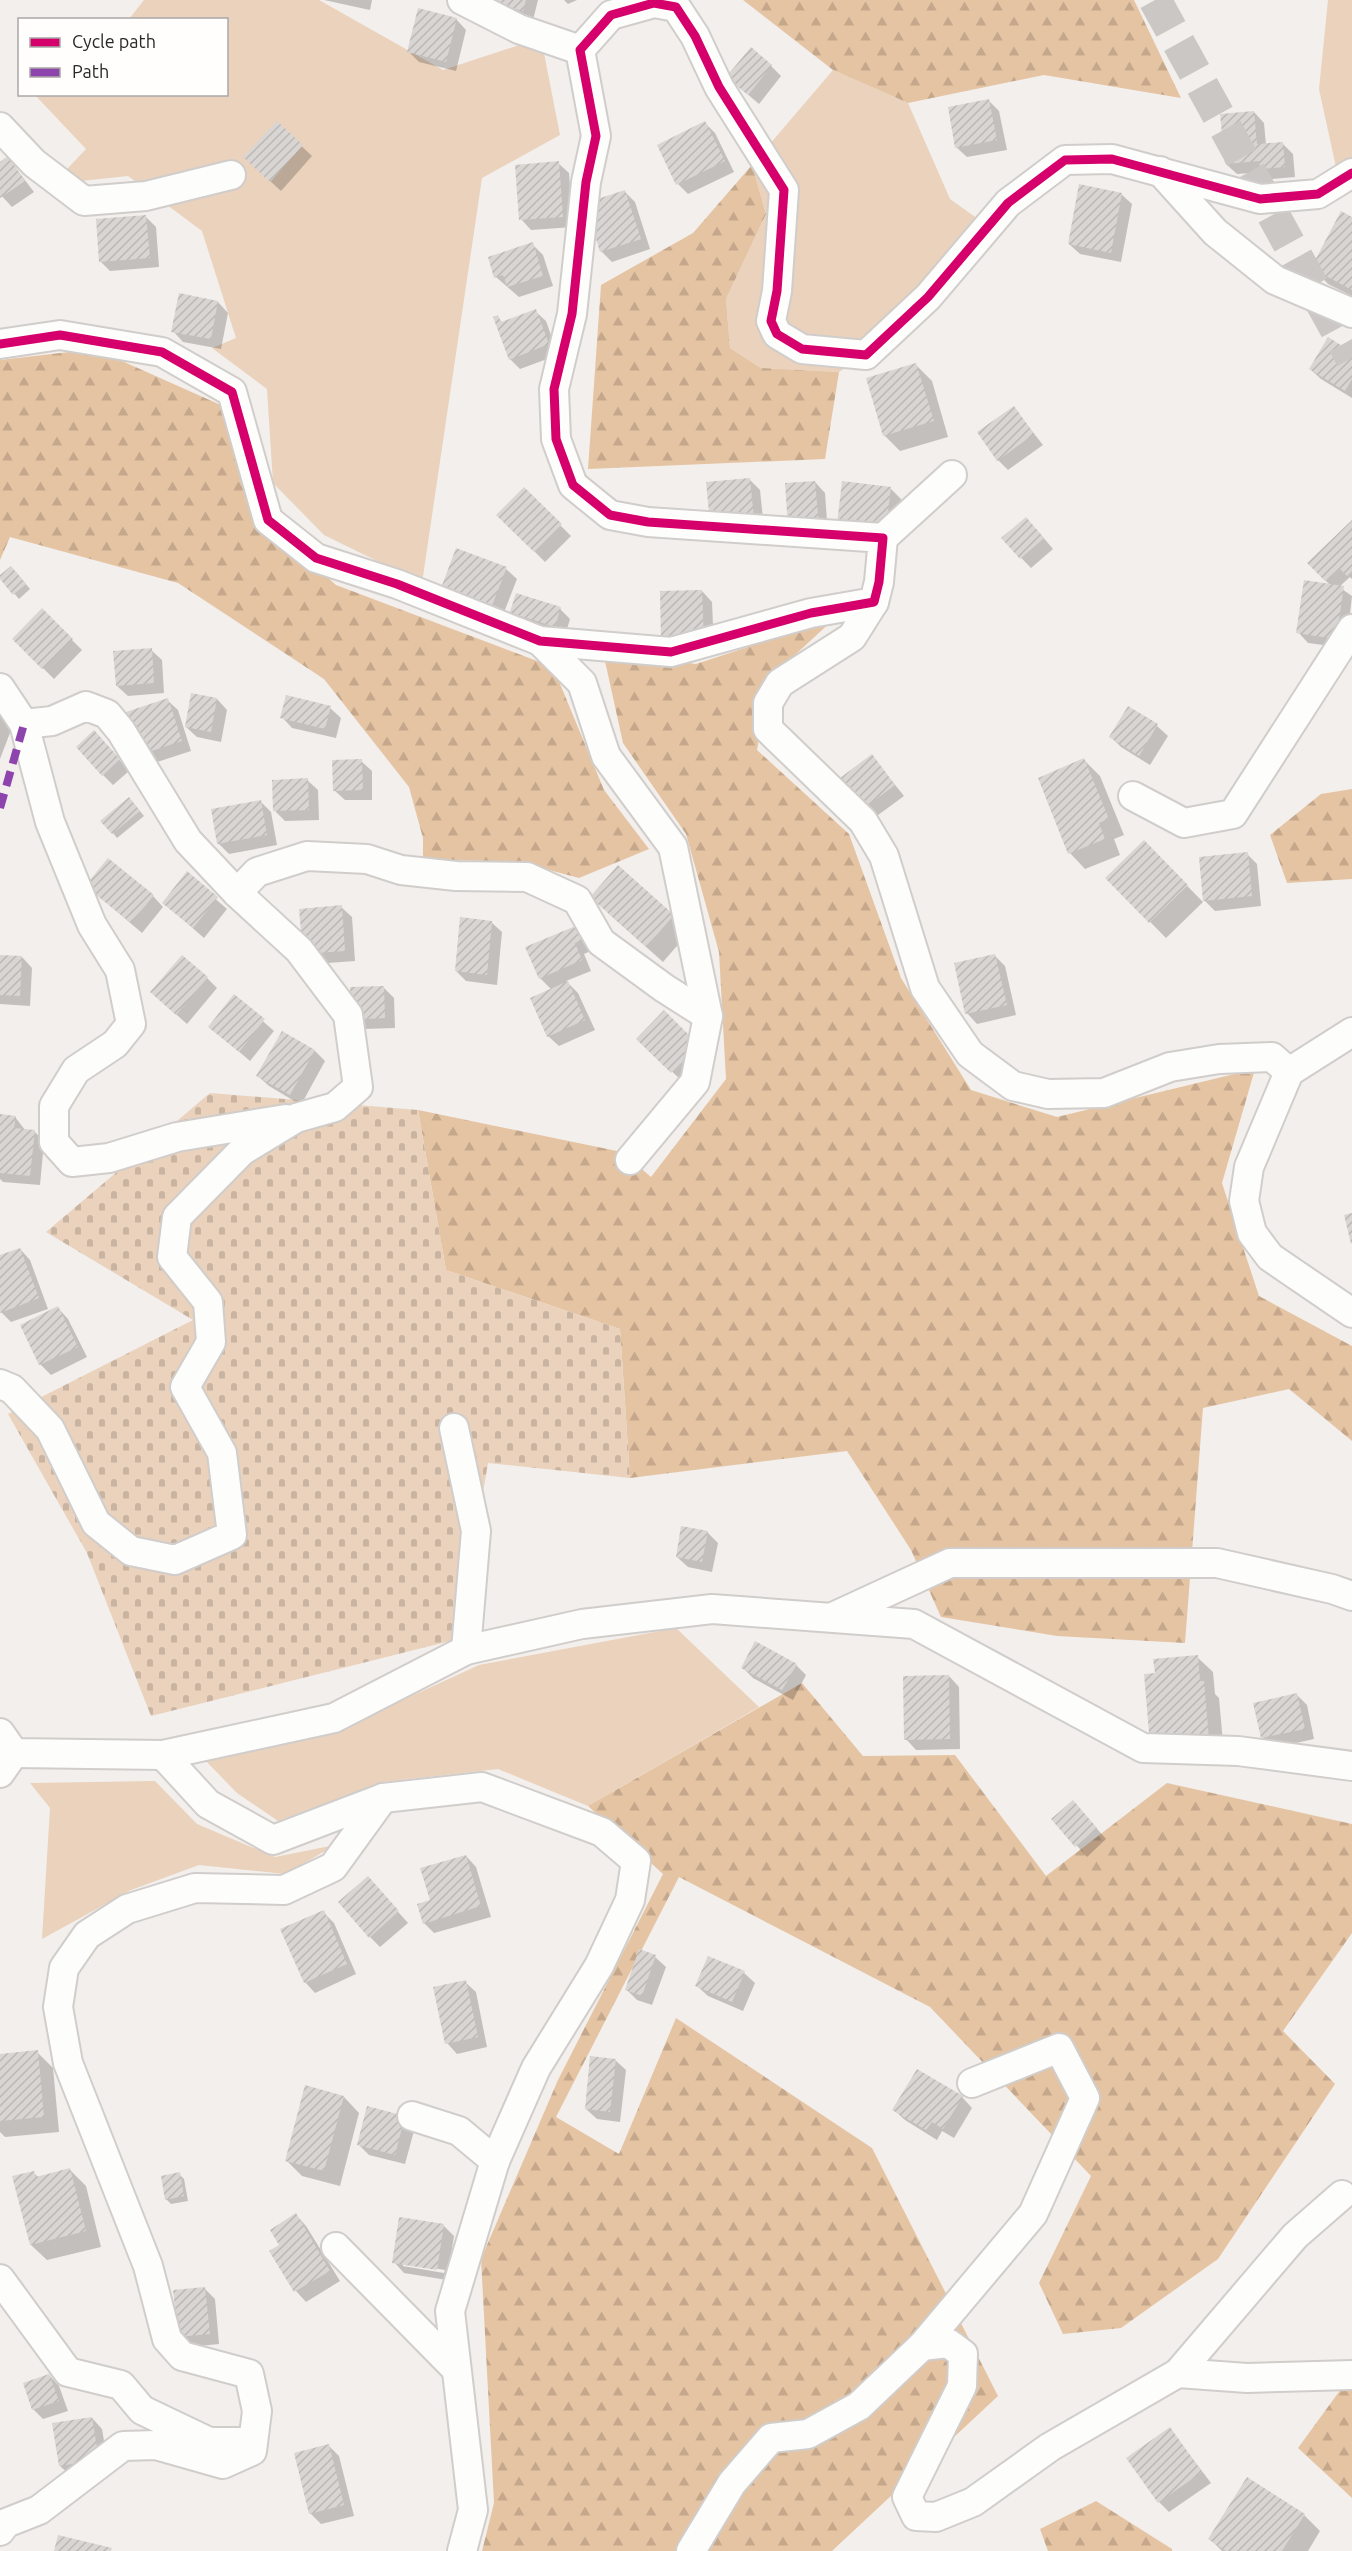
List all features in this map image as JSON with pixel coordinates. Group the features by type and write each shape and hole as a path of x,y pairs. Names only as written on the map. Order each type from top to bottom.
{"street":[{"path":"462,0 519,29 580,50"},
{"path":"580,50 611,15 654,3 676,7 695,36 718,87 784,189 777,291 771,321 777,334 802,349 866,355 928,297 1008,203 1065,160 1112,159 1260,199 1318,194 1352,174"},
{"path":"580,50 596,136 586,182 572,314 554,389 556,439 573,485 610,515 648,522 883,538"},
{"path":"0,127 34,163 84,201 146,196 231,176"},
{"path":"1160,171 1215,232 1275,280 1352,313"},
{"path":"0,344 60,334 162,352 232,392 268,520 316,558 397,584 540,641 671,652 811,614 874,602"},
{"path":"952,475 883,538 879,582 874,602 852,637 780,683 768,703 768,729 863,821 884,856 925,987 970,1054 1012,1086 1048,1094 1104,1093 1170,1067 1219,1059 1272,1057 1289,1072"},
{"path":"1133,796 1184,824 1233,814 1352,629"},
{"path":"540,641 582,683 606,756 673,847 708,1016 695,1082 630,1160"},
{"path":"0,688 24,724 50,822 92,925 120,970 131,1024 115,1044 76,1070 54,1106 54,1142 72,1162 109,1158 177,1137 296,1118 335,1107 358,1087 348,1015 299,950 237,893 188,841 121,731 107,714 86,706 52,721 24,724"},
{"path":"237,893 257,872 307,856 367,859 401,870 456,876 527,877 577,900 601,942 664,988 708,1016"},
{"path":"1352,1032 1289,1072 1249,1167 1245,1201 1252,1233 1270,1257 1352,1313"},
{"path":"0,1384 12,1389 50,1429 96,1523 131,1551 175,1560 232,1535 222,1453 185,1387 211,1342 208,1302 172,1257 177,1216 242,1151 296,1118"},
{"path":"454,1428 476,1531 466,1650"},
{"path":"833,1617 950,1563 1217,1563 1332,1589 1352,1596"},
{"path":"5,1753 163,1755 334,1718 466,1650 582,1624 712,1609 914,1624 1143,1748 1238,1751 1352,1766"},
{"path":"163,1755 208,1804 273,1840 383,1798 482,1787 602,1832 636,1861 630,1900 599,1966 536,2068 495,2161 450,2311 472,2510 462,2551"},
{"path":"0,2531 6,2523 39,2510 123,2446 156,2445 223,2463 252,2451 251,2442 257,2411 249,2374 182,2356 167,2339 148,2266 68,2063 58,2007 64,1968 87,1935 127,1909 195,1888 284,1890 333,1867 383,1798"},
{"path":"691,2551 732,2483 771,2438 808,2434 859,2406 922,2346 1033,2214 1085,2098 1059,2048 972,2083"},
{"path":"412,2116 459,2131 495,2161"},
{"path":"922,2346 948,2343 963,2354 962,2386 907,2497 916,2516 936,2517 973,2502 1050,2447 1178,2373 1295,2236 1342,2195"},
{"path":"336,2247 455,2368"},
{"path":"0,2279 68,2372 121,2385 142,2410 209,2442 251,2442"},
{"path":"1178,2373 1247,2378 1352,2375"}],"green space":[{"path":"144,0 319,0 443,70 541,38 560,135 482,178 422,583 324,535 273,483 267,389 212,348 236,338 202,231 128,176 53,184 86,149 36,96 228,96 228,18 130,18"},
{"path":"743,0 1134,0 1181,98 1044,75 908,103 833,70"},
{"path":"1328,0 1352,0 1352,158 1336,167 1319,89"},
{"path":"833,70 908,103 950,199 985,224 922,316 839,372 761,368 730,348 726,299 766,214 752,165"},
{"path":"752,165 766,214 726,299 730,348 761,368 839,372 825,459 588,469 601,285 693,233"},
{"path":"95,349 223,406 252,509 336,585 553,667 604,790 649,849 579,878 519,862 423,859 423,838 409,787 324,679 178,583 10,537 0,560 0,360"},
{"path":"834,619 770,678 757,750 849,834 901,978 971,1090 1057,1117 1255,1069 1222,1183 1259,1296 1352,1346 1352,1441 1289,1389 1203,1408 1185,1643 1057,1636 941,1617 911,1550 847,1451 630,1478 620,1329 446,1270 418,1110 622,1152 651,1177 726,1079 719,952 686,834 623,743 603,652 696,664"},
{"path":"1352,789 1352,879 1287,883 1270,835 1321,794"},
{"path":"210,1093 418,1110 446,1270 620,1329 630,1478 488,1463 458,1639 151,1716 87,1553 8,1414 193,1320 46,1232"},
{"path":"676,1628 759,1707 588,1806 498,1769 383,1782 278,1821 237,1793 203,1758 342,1728 479,1665"},
{"path":"802,1683 863,1756 955,1755 1046,1876 1167,1783 1352,1824 1352,1933 1283,2031 1335,2084 1218,2259 1121,2328 1063,2334 1039,2283 1091,2176 930,2007 679,1877 556,2117 619,2154 676,2018 872,2148 998,2396 832,2551 482,2551 494,2503 481,2259 558,2080 663,1874 588,1806"},
{"path":"155,1781 197,1824 275,1857 335,1845 286,1874 199,1865 131,1890 42,1939 50,1808 30,1783"},
{"path":"1352,2374 1352,2498 1298,2448"},
{"path":"1096,2501 1172,2551 1048,2551 1040,2529"}],"building":[{"path":"480,0 526,0 523,11"},
{"path":"418,8 457,18 446,62 407,52"},
{"path":"751,47 772,65 748,95 726,77"},
{"path":"989,99 997,140 955,148 948,107"},
{"path":"1254,111 1257,144 1283,142 1285,167 1260,169 1259,161 1225,164 1220,114"},
{"path":"277,121 303,145 270,182 243,157"},
{"path":"705,121 725,161 676,185 657,145"},
{"path":"8,156 25,181 0,198 0,162"},
{"path":"559,161 563,217 519,220 515,165"},
{"path":"1079,184 1122,193 1111,253 1068,244"},
{"path":"625,190 641,239 600,252 585,203"},
{"path":"1341,211 1352,217 1352,290 1311,268"},
{"path":"146,215 150,258 99,262 96,219"},
{"path":"533,242 543,276 507,287 503,275 494,278 488,257"},
{"path":"179,293 218,301 211,339 171,332"},
{"path":"536,309 549,344 509,360 493,317 498,315 501,322"},
{"path":"1328,337 1352,352 1352,379 1345,391 1309,369"},
{"path":"916,363 934,421 883,436 866,378"},
{"path":"1014,406 1034,434 997,461 977,432"},
{"path":"750,478 754,519 710,523 706,482"},
{"path":"815,481 819,525 788,527 785,483"},
{"path":"842,481 891,487 886,530 837,524"},
{"path":"524,487 562,524 534,552 496,515"},
{"path":"1026,517 1044,538 1020,559 1001,538"},
{"path":"1352,520 1352,571 1347,576 1339,568 1325,581 1307,563"},
{"path":"456,548 507,567 488,616 438,596"},
{"path":"11,566 26,584 13,595 0,579 0,575"},
{"path":"1304,580 1344,586 1336,639 1296,633"},
{"path":"702,590 704,640 661,641 660,591"},
{"path":"516,593 561,607 555,627 521,616 519,622 508,618"},
{"path":"42,608 73,639 42,669 12,639"},
{"path":"152,648 154,683 116,686 113,651"},
{"path":"191,693 217,698 211,732 185,727"},
{"path":"286,695 331,706 325,729 280,718"},
{"path":"168,698 182,741 139,755 126,712"},
{"path":"1128,706 1158,724 1139,756 1109,737"},
{"path":"94,730 120,759 102,776 76,747"},
{"path":"872,754 895,785 863,809 840,778"},
{"path":"1084,758 1109,819 1099,823 1105,839 1068,854 1038,778"},
{"path":"362,759 363,790 333,791 332,760"},
{"path":"308,778 309,810 273,811 272,780"},
{"path":"129,797 140,811 112,834 100,821"},
{"path":"261,800 267,835 217,844 211,809"},
{"path":"1144,840 1188,885 1149,923 1105,878"},
{"path":"1248,852 1252,896 1203,901 1199,857"},
{"path":"108,858 154,895 131,923 85,886"},
{"path":"618,865 674,915 646,947 590,897"},
{"path":"187,871 218,897 193,928 162,903"},
{"path":"342,905 345,951 303,954 299,909"},
{"path":"460,917 492,921 487,975 455,971"},
{"path":"578,925 584,939 575,943 582,960 539,979 525,947"},
{"path":"995,954 1007,1005 965,1014 954,963"},
{"path":"0,955 22,956 20,996 0,995"},
{"path":"182,955 208,977 176,1015 150,992"},
{"path":"568,981 585,1020 547,1037 530,998"},
{"path":"384,986 385,1018 351,1020 350,987"},
{"path":"234,994 265,1019 239,1052 208,1027"},
{"path":"664,1010 699,1045 671,1073 636,1039"},
{"path":"282,1031 315,1050 290,1095 256,1076"},
{"path":"0,1114 16,1116 14,1128 35,1130 30,1176 0,1173"},
{"path":"1352,1213 1352,1243 1351,1244 1344,1215"},
{"path":"20,1248 39,1298 0,1313 0,1255"},
{"path":"58,1306 78,1347 39,1365 20,1325"},
{"path":"681,1526 708,1531 702,1562 676,1557"},
{"path":"755,1641 797,1664 782,1690 741,1668"},
{"path":"1198,1655 1200,1681 1204,1681 1209,1739 1150,1744 1144,1674 1155,1673 1153,1659"},
{"path":"949,1675 950,1739 904,1740 903,1676"},
{"path":"1297,1693 1305,1729 1261,1738 1253,1703"},
{"path":"1073,1800 1097,1828 1075,1847 1051,1819"},
{"path":"466,1855 481,1906 423,1924 417,1904 430,1900 420,1868"},
{"path":"368,1876 399,1911 369,1938 338,1902"},
{"path":"324,1910 347,1964 304,1983 280,1929"},
{"path":"639,1949 656,1955 642,1996 625,1990"},
{"path":"708,1956 745,1971 732,2002 695,1986"},
{"path":"466,1980 478,2037 445,2044 433,1987"},
{"path":"38,2050 44,2117 0,2121 0,2054"},
{"path":"590,2056 616,2059 610,2112 585,2109"},
{"path":"917,2069 963,2096 943,2129 932,2122 926,2130 892,2110"},
{"path":"305,2085 344,2096 324,2171 285,2161"},
{"path":"367,2106 405,2116 395,2155 357,2145"},
{"path":"70,2168 86,2231 30,2245 12,2176 34,2171 36,2177"},
{"path":"180,2172 184,2196 165,2200 161,2176"},
{"path":"296,2213 330,2271 294,2292 269,2251 279,2245 270,2230"},
{"path":"399,2217 444,2224 437,2270 392,2263"},
{"path":"205,2287 210,2334 178,2337 173,2290"},
{"path":"49,2374 59,2401 32,2410 23,2383"},
{"path":"92,2417 99,2460 59,2466 52,2423"},
{"path":"1170,2427 1202,2472 1158,2503 1126,2458"},
{"path":"329,2444 344,2505 309,2514 294,2453"},
{"path":"1247,2477 1305,2514 1282,2551 1226,2551 1208,2539"},
{"path":"58,2535 112,2548 111,2551 54,2551"}],"tunnel":[{"path":"1155,0 1352,358"}],"marked path":[{"path":"0,808 24,724"}],"cycle path":[{"path":"0,344 60,335 162,352 232,392 268,520 316,558 397,584 540,641 671,652 811,613 874,602 879,582 883,538 648,522 610,515 573,485 556,439 554,389 572,314 586,182 596,136 580,50 611,15 654,3 676,7 695,36 719,87 784,190 777,291 771,321 777,334 802,349 866,355 928,297 1008,203 1065,160 1112,159 1260,199 1318,194 1352,173"}]}
